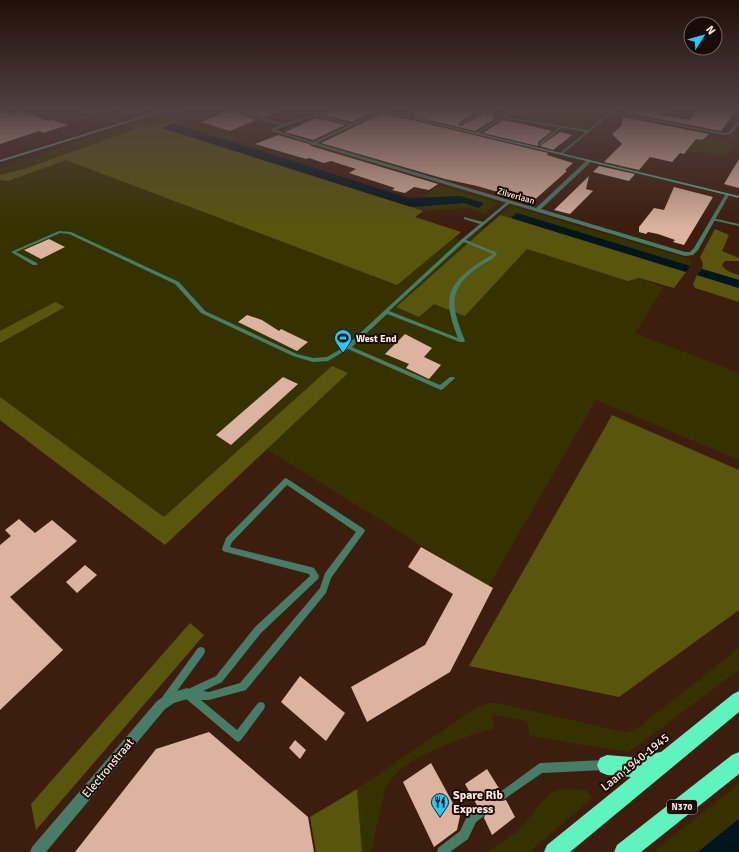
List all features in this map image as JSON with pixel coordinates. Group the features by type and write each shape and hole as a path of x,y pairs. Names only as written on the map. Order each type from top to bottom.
{"highway":[{"name":"Laan 1940-1945","path":"554,852 739,700"},
{"path":"607,765 631,768 667,760"},
{"name":"N370","path":"624,852 739,762"}],"street":[{"path":"0,164 39,150"},
{"name":"Zilverlaan","path":"331,150 685,254 694,252 727,195"},
{"path":"543,150 739,197"},
{"path":"561,154 566,150"},
{"path":"0,161 29,153"},
{"path":"537,210 589,161"},
{"name":"Electronstraat","path":"37,852 161,705 172,698 187,694"}],"lane":[{"path":"34,264 13,252 60,232 70,232 177,283 203,312 295,355 313,360 328,359 348,347 463,240 508,202"},
{"path":"465,218 482,223"},
{"path":"713,219 739,225"},
{"path":"387,312 462,341 455,322 452,296 460,282 472,269 494,256 495,253 463,240"},
{"path":"348,347 441,388 452,378"},
{"path":"286,481 361,531 328,576 323,590 243,687 209,696 187,694 219,679 258,630 315,576 311,570 226,549 229,540 286,481"},
{"path":"161,705 201,651"},
{"path":"187,694 238,737 261,706"},
{"path":"503,795 540,768 607,765"},
{"path":"442,852 464,835 472,818 480,812"}],"shaded area":[{"path":"53,150 76,150 18,171 0,175 0,168"},
{"path":"77,150 231,150 412,207 423,211 415,217 461,232 397,285 66,160 8,181 0,180 0,175 24,169"},
{"name":"West End","path":"82,150 190,150 465,242 481,228 664,287 635,333 739,373 739,460 596,400 488,587 252,440 156,525 0,404 0,179"},
{"path":"689,150 731,150 726,156 723,157 698,151 696,153 688,151"},
{"path":"440,185 495,202 496,204 484,214 468,208 423,211 412,207 464,203 478,207 460,196 421,198"},
{"path":"511,206 687,258 692,262 690,266 517,213 511,218 500,215"},
{"path":"500,215 686,272 674,288 639,278 628,281 527,249 465,316 434,304 419,317 396,307"},
{"path":"715,229 729,235 722,251 739,258 739,261 725,261 722,265 731,273 739,275 739,280 702,269 703,264 700,257"},
{"path":"697,275 739,288 739,302 695,288 693,284"},
{"path":"55,302 65,307 0,343 0,331"},
{"path":"332,366 348,373 165,545 0,420 0,397 164,517"},
{"path":"612,415 739,470 739,610 619,697 469,666"},
{"path":"190,623 204,635 36,830 31,804"},
{"path":"739,648 739,670 629,752 529,736 527,721 492,715 494,728 433,750 404,767 393,777 385,789 371,852 362,852 357,789 477,707 489,703 497,703 624,732 631,731 640,726"},
{"path":"739,784 739,819 698,852 653,852"},
{"path":"357,789 362,852 316,852 310,817"},
{"path":"561,789 586,790 593,798 529,852 487,852 525,823 543,800"}],"water":[{"path":"231,150 257,150 409,198 460,196 484,203 479,208 464,203 411,207"},
{"path":"517,213 690,266 686,272 511,218"},
{"path":"702,269 739,280 739,288 697,275"},
{"path":"739,819 739,852 698,852 735,822"}],"building":[{"path":"275,150 324,150 438,184 429,190 414,187 405,193 392,190 395,188 349,173 356,169 331,161 324,163 309,158 306,159"},
{"path":"344,150 535,150 548,153 547,155 573,163 565,170 567,171 532,202 477,186 445,179"},
{"path":"616,150 687,150 684,154 680,153 672,162 650,157 639,170 604,162"},
{"path":"739,159 739,188 724,184"},
{"path":"599,166 635,174 629,181 593,172"},
{"path":"589,176 586,189 593,191 570,214 554,210"},
{"path":"674,187 713,197 684,245 673,242 675,240 658,234 648,232 646,234 639,232 639,227 654,208 664,210"},
{"path":"49,239 65,247 41,259 24,250"},
{"path":"247,315 262,320 279,331 281,329 308,342 297,351 238,322"},
{"path":"405,334 432,348 424,357 441,365 429,379 406,368 409,364 385,354"},
{"path":"283,377 298,384 231,445 216,435"},
{"path":"19,519 35,533 52,520 77,541 10,597 63,650 0,710 0,545 11,536 5,530"},
{"path":"421,547 493,588 450,672 367,722 351,687 425,645 453,594 408,567"},
{"path":"85,565 97,575 77,593 66,582"},
{"path":"300,676 345,713 326,741 281,702"},
{"path":"209,732 308,817 314,852 75,852 156,749"},
{"path":"295,740 306,750 300,759 289,748"},
{"path":"431,763 460,816 457,830 434,847 403,782"},
{"path":"487,769 500,790 497,796 502,801 506,800 515,817 492,835 484,818 486,812 485,808 480,806 478,807 465,784"}],"place":[{"name":"West End","path":"343,353"},
{"name":"Spare Rib Express","path":"440,817"}]}
